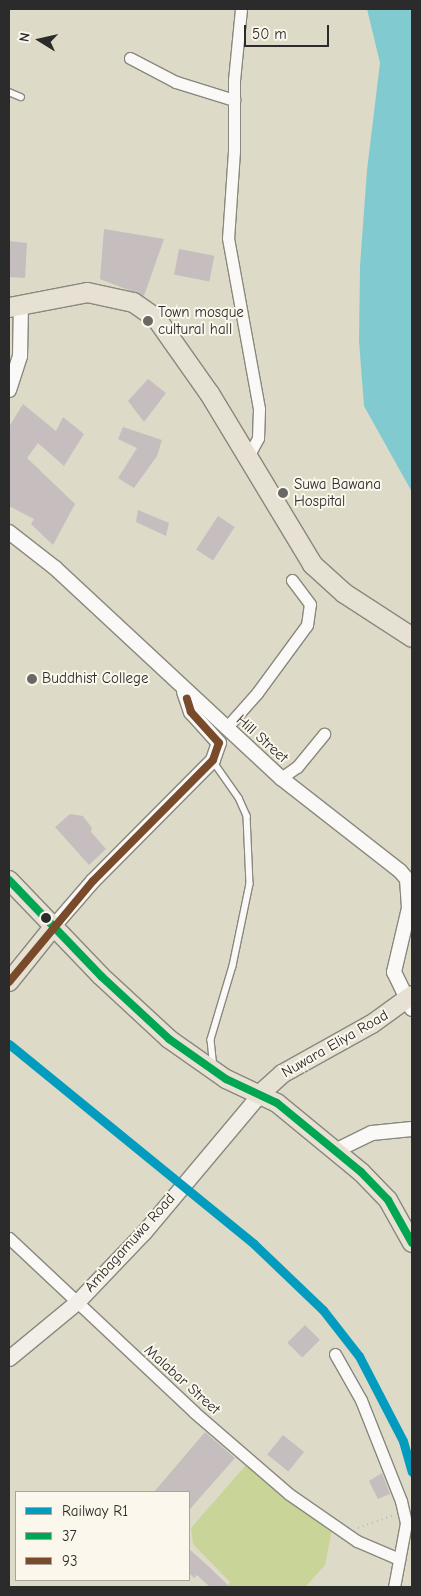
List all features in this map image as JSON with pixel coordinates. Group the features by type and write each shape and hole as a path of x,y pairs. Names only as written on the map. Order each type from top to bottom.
{"highway":[{"path":"15,306 87,292 124,298 146,310 165,328 187,359 312,564 344,593 412,637"}],"main road":[{"path":"9,880 140,1013 214,1070 238,1086 277,1103 337,1150 388,1200 412,1243"},
{"path":"9,982 54,926"},
{"name":"Nuwara Eliya Road","path":"260,1094 282,1074 410,1001"},
{"name":"Ambagamuwa Road","path":"9,1358 77,1302 159,1214 260,1094"}],"street":[{"path":"242,9 234,100 228,238 260,420 258,438 248,457"},
{"path":"130,58 176,82 234,100"},
{"path":"9,390 20,356 15,306"},
{"name":"Hill Street","path":"9,532 55,568 184,692 281,778 388,860 407,879 408,908 394,967 410,1001"},
{"path":"226,728 257,694 307,625 310,604 292,580"},
{"path":"54,926 93,881 213,760 219,743 191,712 184,692"},
{"path":"281,778 297,767 324,734"},
{"path":"337,1150 372,1133 412,1129"},
{"name":"Malabar Street","path":"9,1238 258,1469 344,1533 374,1550 399,1559"},
{"path":"334,1354 361,1400 404,1512 406,1523 394,1587"}],"lane":[{"path":"9,92 21,97"},
{"path":"213,760 239,798 246,816 250,884 233,966 211,1040 214,1070"}],"path":[{"path":"344,1533 404,1512"}],"green space":[{"path":"246,1465 332,1529 325,1565 305,1587 227,1587 230,1582 193,1544 191,1528"}],"water":[{"path":"367,9 412,9 412,492 364,406 359,341 360,266 367,170 380,63"}],"building":[{"path":"104,229 164,239 144,296 100,279"},
{"path":"9,241 27,243 25,278 9,277"},
{"path":"179,249 214,256 209,281 174,275"},
{"path":"148,379 166,393 144,422 128,401"},
{"path":"23,404 56,431 63,417 84,434 64,466 38,443 27,458 75,504 53,545 31,524 34,519 9,506 9,427"},
{"path":"123,427 162,440 157,456 134,488 118,478 137,448 118,439"},
{"path":"138,510 169,523 166,536 136,522"},
{"path":"218,516 235,527 213,560 196,550"},
{"path":"70,814 83,816 92,828 91,832 106,849 89,865 55,827"},
{"path":"305,1325 320,1340 302,1358 287,1343"},
{"path":"205,1432 235,1458 190,1509 190,1491 155,1491"},
{"path":"283,1435 304,1452 288,1471 267,1454"},
{"path":"382,1473 390,1494 378,1499 369,1481"},
{"path":"190,1550 230,1587 210,1587 197,1575 194,1578 190,1574"}],"rail line":[{"name":"R1","path":"9,1044 254,1244 323,1310 359,1356 403,1441 412,1472"}],"transit line":[{"name":"93","path":"9,982 93,881 213,760 219,743 191,712 187,699"},
{"name":"37","path":"9,880 101,976 169,1039 226,1079 277,1103 361,1172 388,1200 412,1243"}],"place":[{"name":"Town mosque cultural hall","path":"148,321"},
{"name":"Suwa Bawana Hospital","path":"283,493"},
{"name":"Buddhist College","path":"32,679"}]}
